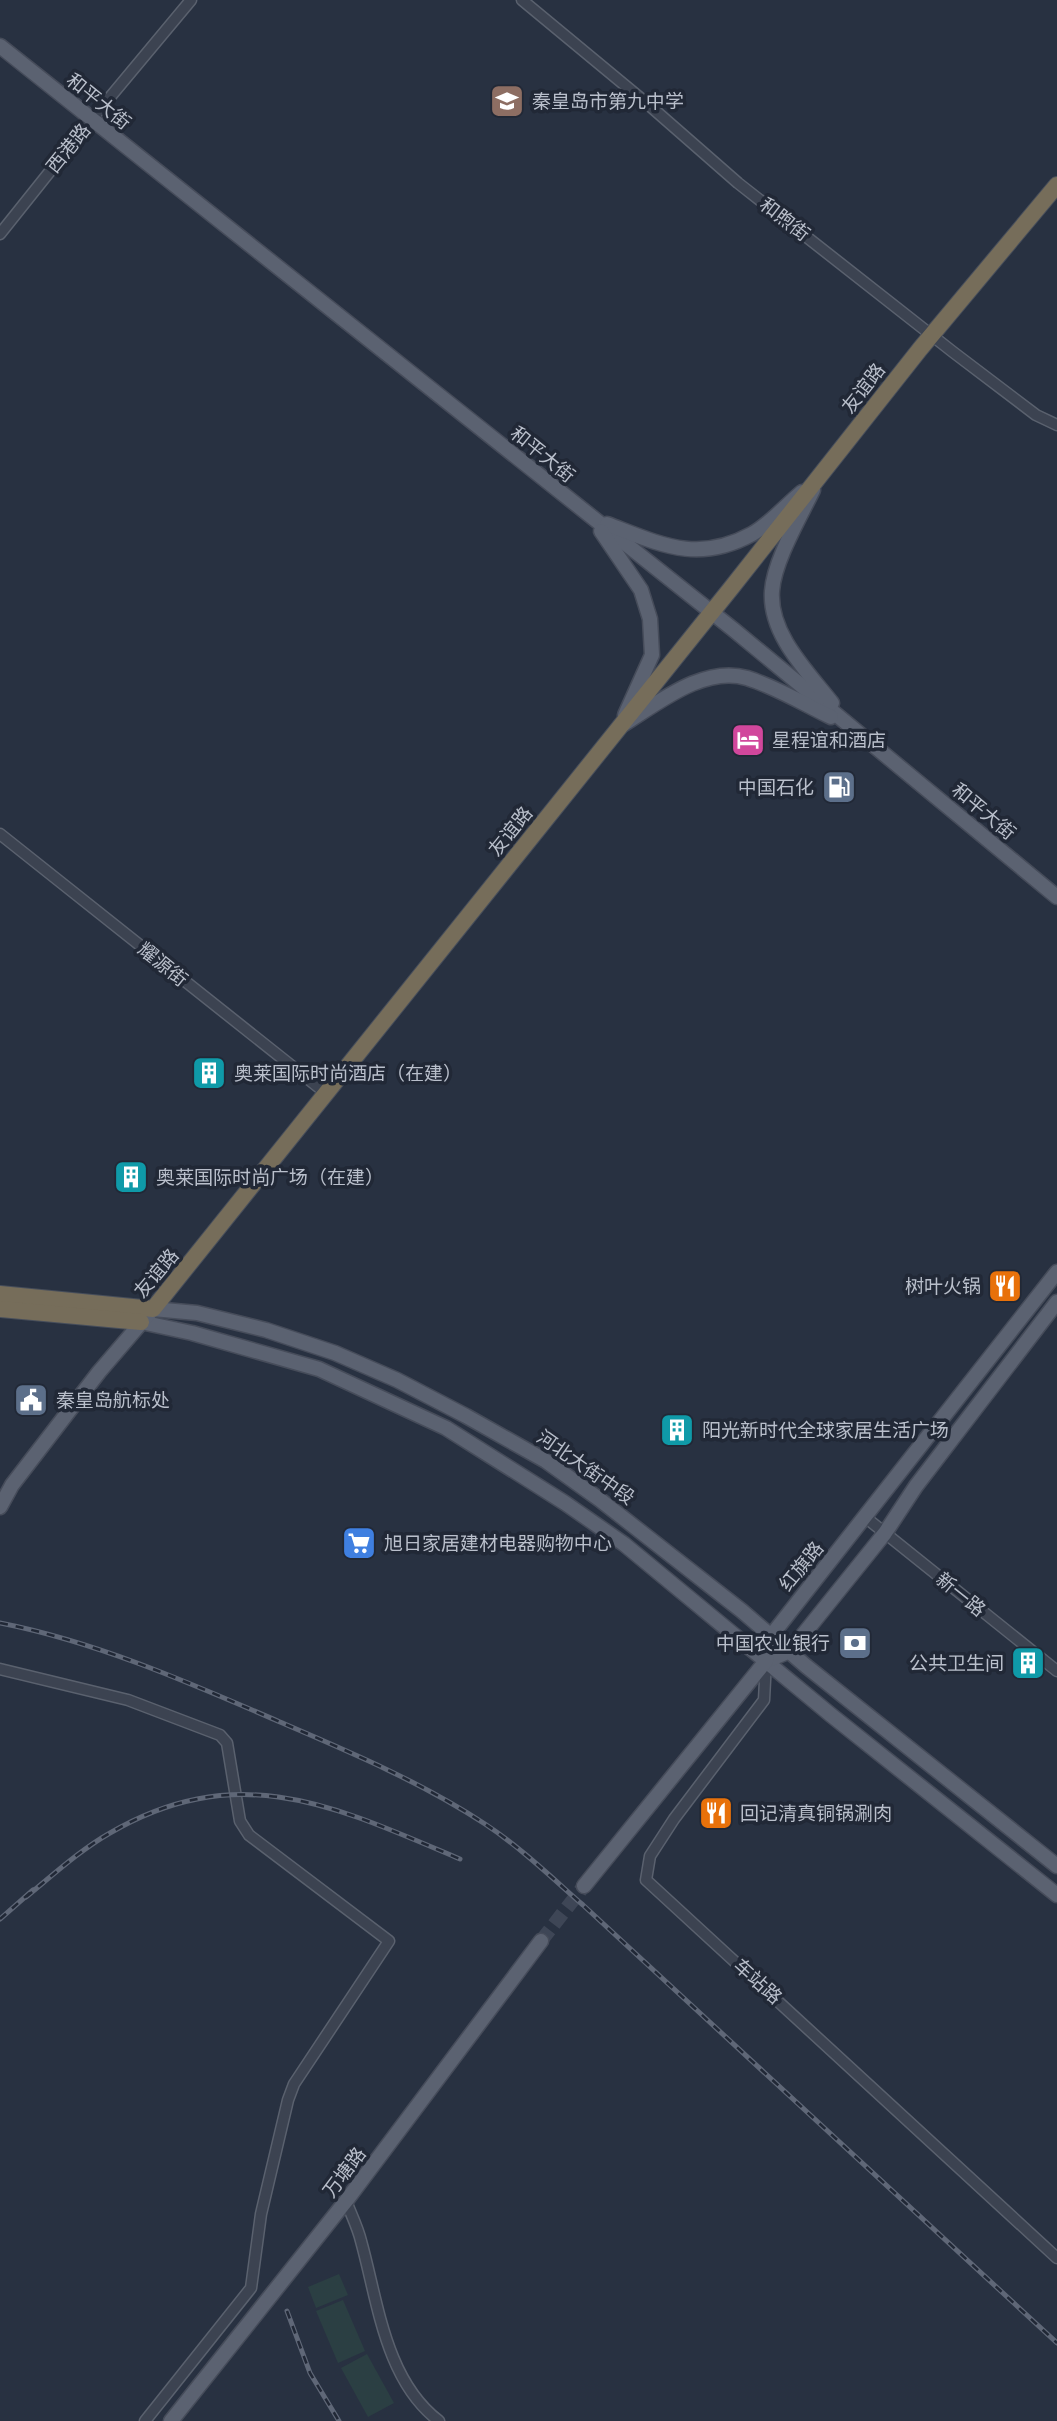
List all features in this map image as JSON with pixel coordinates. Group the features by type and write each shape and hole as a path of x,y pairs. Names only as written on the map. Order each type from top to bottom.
{"highway":[{"name":"友谊路","path":"153,1309 932,335 1057,185"},
{"name":"河北大街中段","path":"0,1294 153,1309"},
{"path":"0,1309 141,1322"}],"main road":[{"name":"和平大街","path":"0,46 711,613 1057,897"},
{"path":"593,518 670,548 703,550 721,547 753,533 818,478"},
{"path":"818,478 783,555 772,590 773,605 776,620 790,650 850,726"},
{"path":"593,518 641,590 650,619 652,655 620,727"},
{"path":"620,727 688,685 720,676 746,678 850,726"},
{"name":"红旗路","path":"584,1886 766,1661 771,1636 1057,1272"},
{"path":"766,1661 790,1651 885,1533 916,1486 1057,1302"},
{"name":"友谊路","path":"0,1507 12,1485 153,1309"},
{"name":"河北大街中段","path":"153,1309 197,1313 266,1329 335,1353 385,1374 546,1461 599,1499 1057,1866"},
{"path":"141,1322 192,1333 320,1369 446,1428 565,1503 624,1544 1057,1895"},
{"name":"万塘路","path":"171,2421 346,2201 541,1941"}],"street":[{"name":"西港路","path":"0,233 191,0"},
{"name":"和煦街","path":"522,0 738,183 1037,415 1057,425"},
{"name":"耀源街","path":"0,834 327,1094"},
{"name":"新一路","path":"865,1517 1057,1671"},
{"name":"车站路","path":"766,1661 764,1700 674,1819 650,1856 646,1880 1057,2258"},
{"path":"0,1669 128,1700 220,1735 228,1743 240,1821 249,1835 389,1941 294,2084 261,2214 251,2288 145,2421"},
{"path":"346,2201 361,2238 385,2335 406,2385 439,2421"}],"green space":[{"path":"339,2274 348,2295 316,2308 308,2287"},
{"path":"343,2300 365,2351 338,2363 316,2311"},
{"path":"367,2354 394,2403 368,2417 341,2368"}],"tunnel":[{"path":"541,1941 584,1886"}],"railway":[{"path":"0,1623 107,1652 212,1693 385,1769 485,1824 523,1852 583,1905 1057,2343"},
{"path":"26,1897 77,1855 110,1833 157,1810 202,1798 245,1795 287,1798 372,1822 460,1859"},
{"path":"0,1919 33,1890"},
{"path":"287,2311 310,2373 339,2421"}],"place":[{"name":"秦皇岛市第九中学","path":"507,101"},
{"name":"星程谊和酒店","path":"748,740"},
{"name":"中国石化","path":"839,787"},
{"name":"奥莱国际时尚酒店（在建）","path":"209,1073"},
{"name":"奥莱国际时尚广场（在建）","path":"131,1177"},
{"name":"树叶火锅","path":"1005,1286"},
{"name":"秦皇岛航标处","path":"31,1400"},
{"name":"阳光新时代全球家居生活广场","path":"677,1430"},
{"name":"旭日家居建材电器购物中心","path":"359,1543"},
{"name":"中国农业银行","path":"855,1643"},
{"name":"公共卫生间","path":"1028,1663"},
{"name":"回记清真铜锅涮肉","path":"716,1813"}]}
